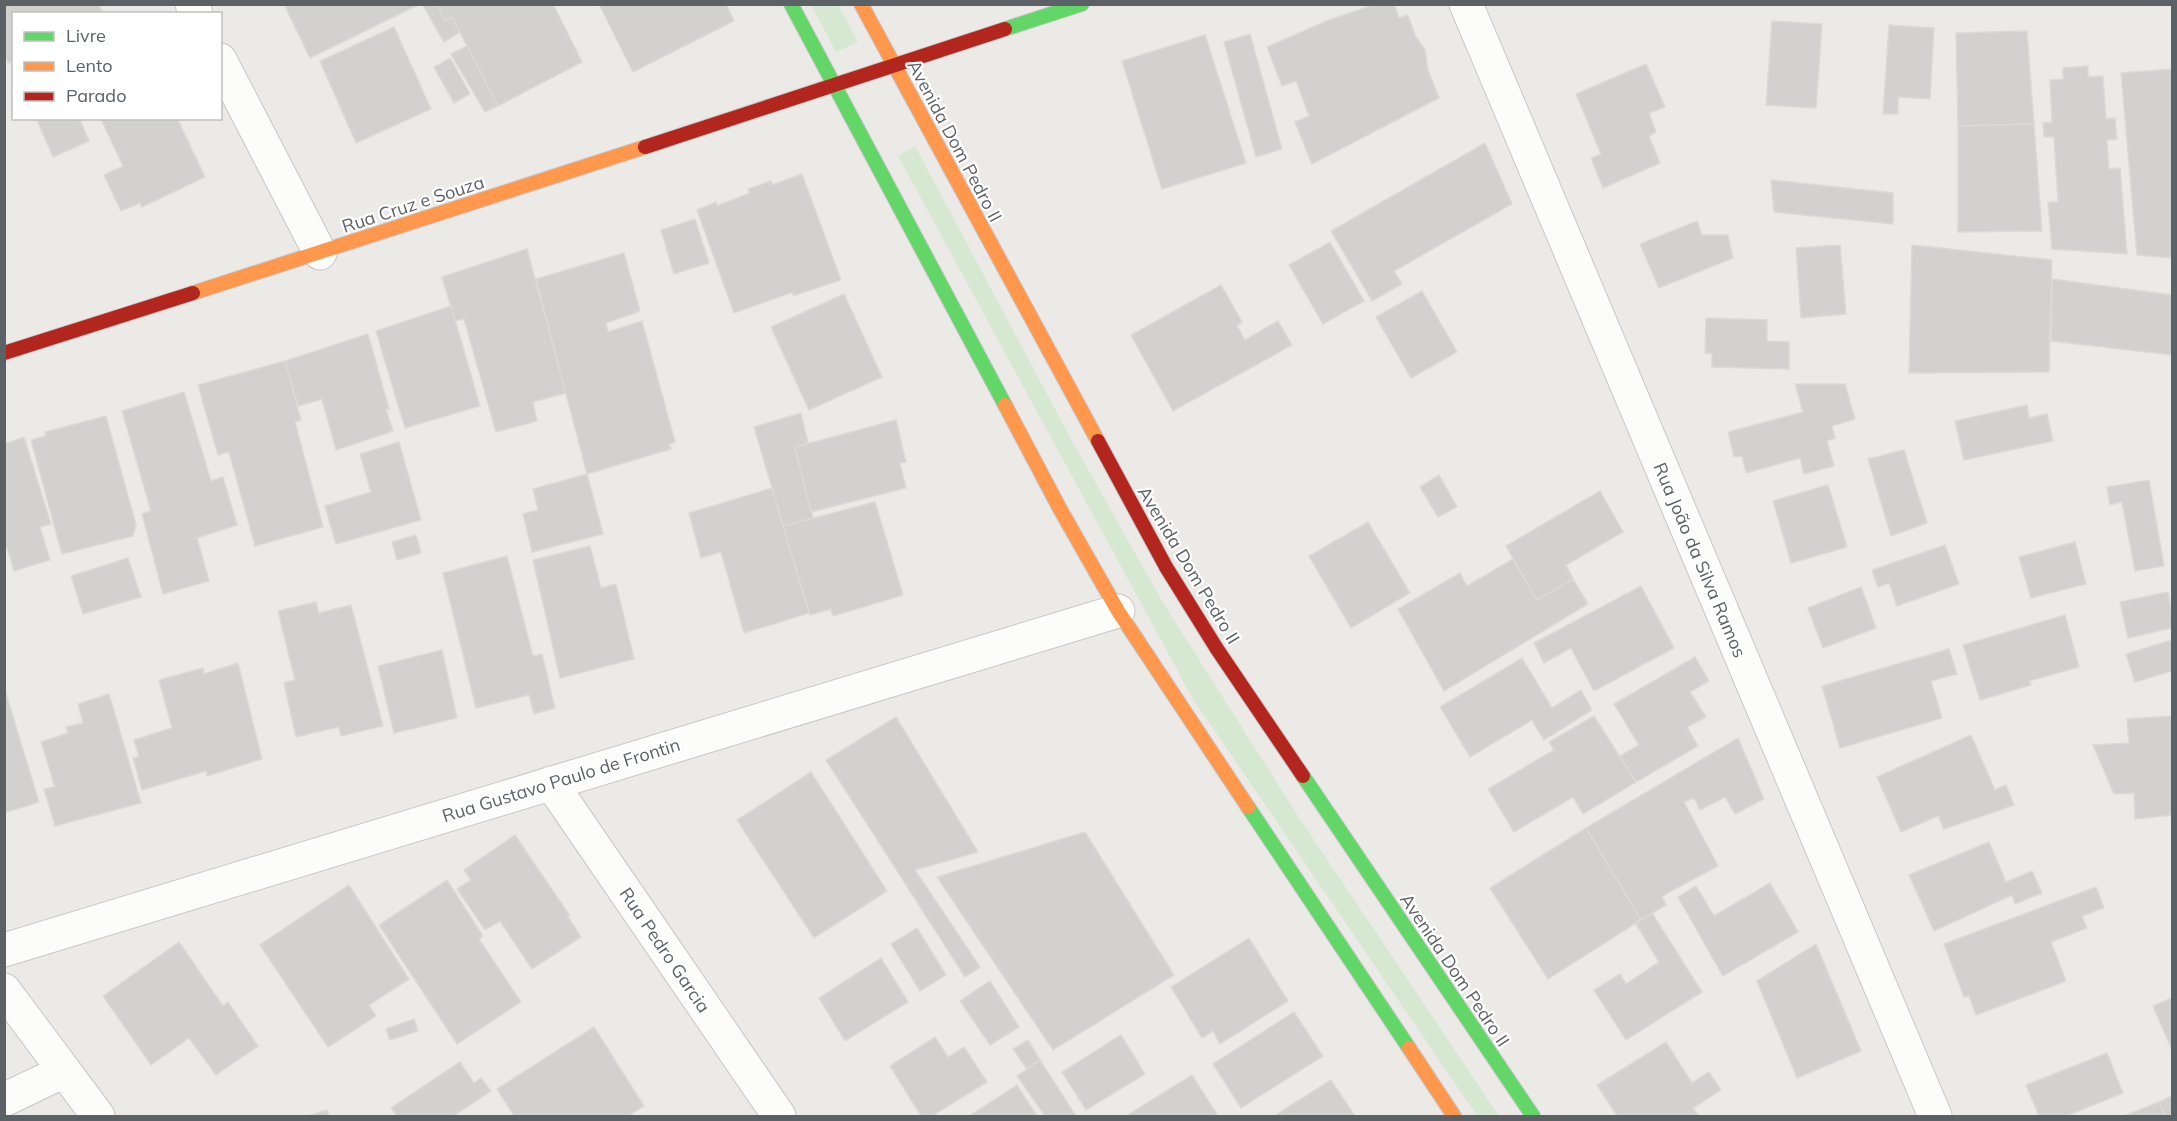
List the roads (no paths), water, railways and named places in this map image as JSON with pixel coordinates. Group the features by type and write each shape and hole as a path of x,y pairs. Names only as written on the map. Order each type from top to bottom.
{"main road":[{"path":"791,4 1054,499 1118,611 1454,1116"},
{"name":"Avenida Dom Pedro II","path":"861,4 1166,567 1223,659 1533,1116"},
{"name":"Rua Cruz e Souza","path":"4,353 320,254 1082,4"}],"street":[{"name":"Rua João da Silva Ramos","path":"1466,4 1935,1116"},
{"path":"222,64 320,254"},
{"name":"Rua Gustavo Paulo de Frontin","path":"4,950 1118,611"},
{"name":"Rua Pedro Garcia","path":"551,783 779,1116"},
{"path":"4,990 98,1116"},
{"path":"4,1100 64,1071"}]}
